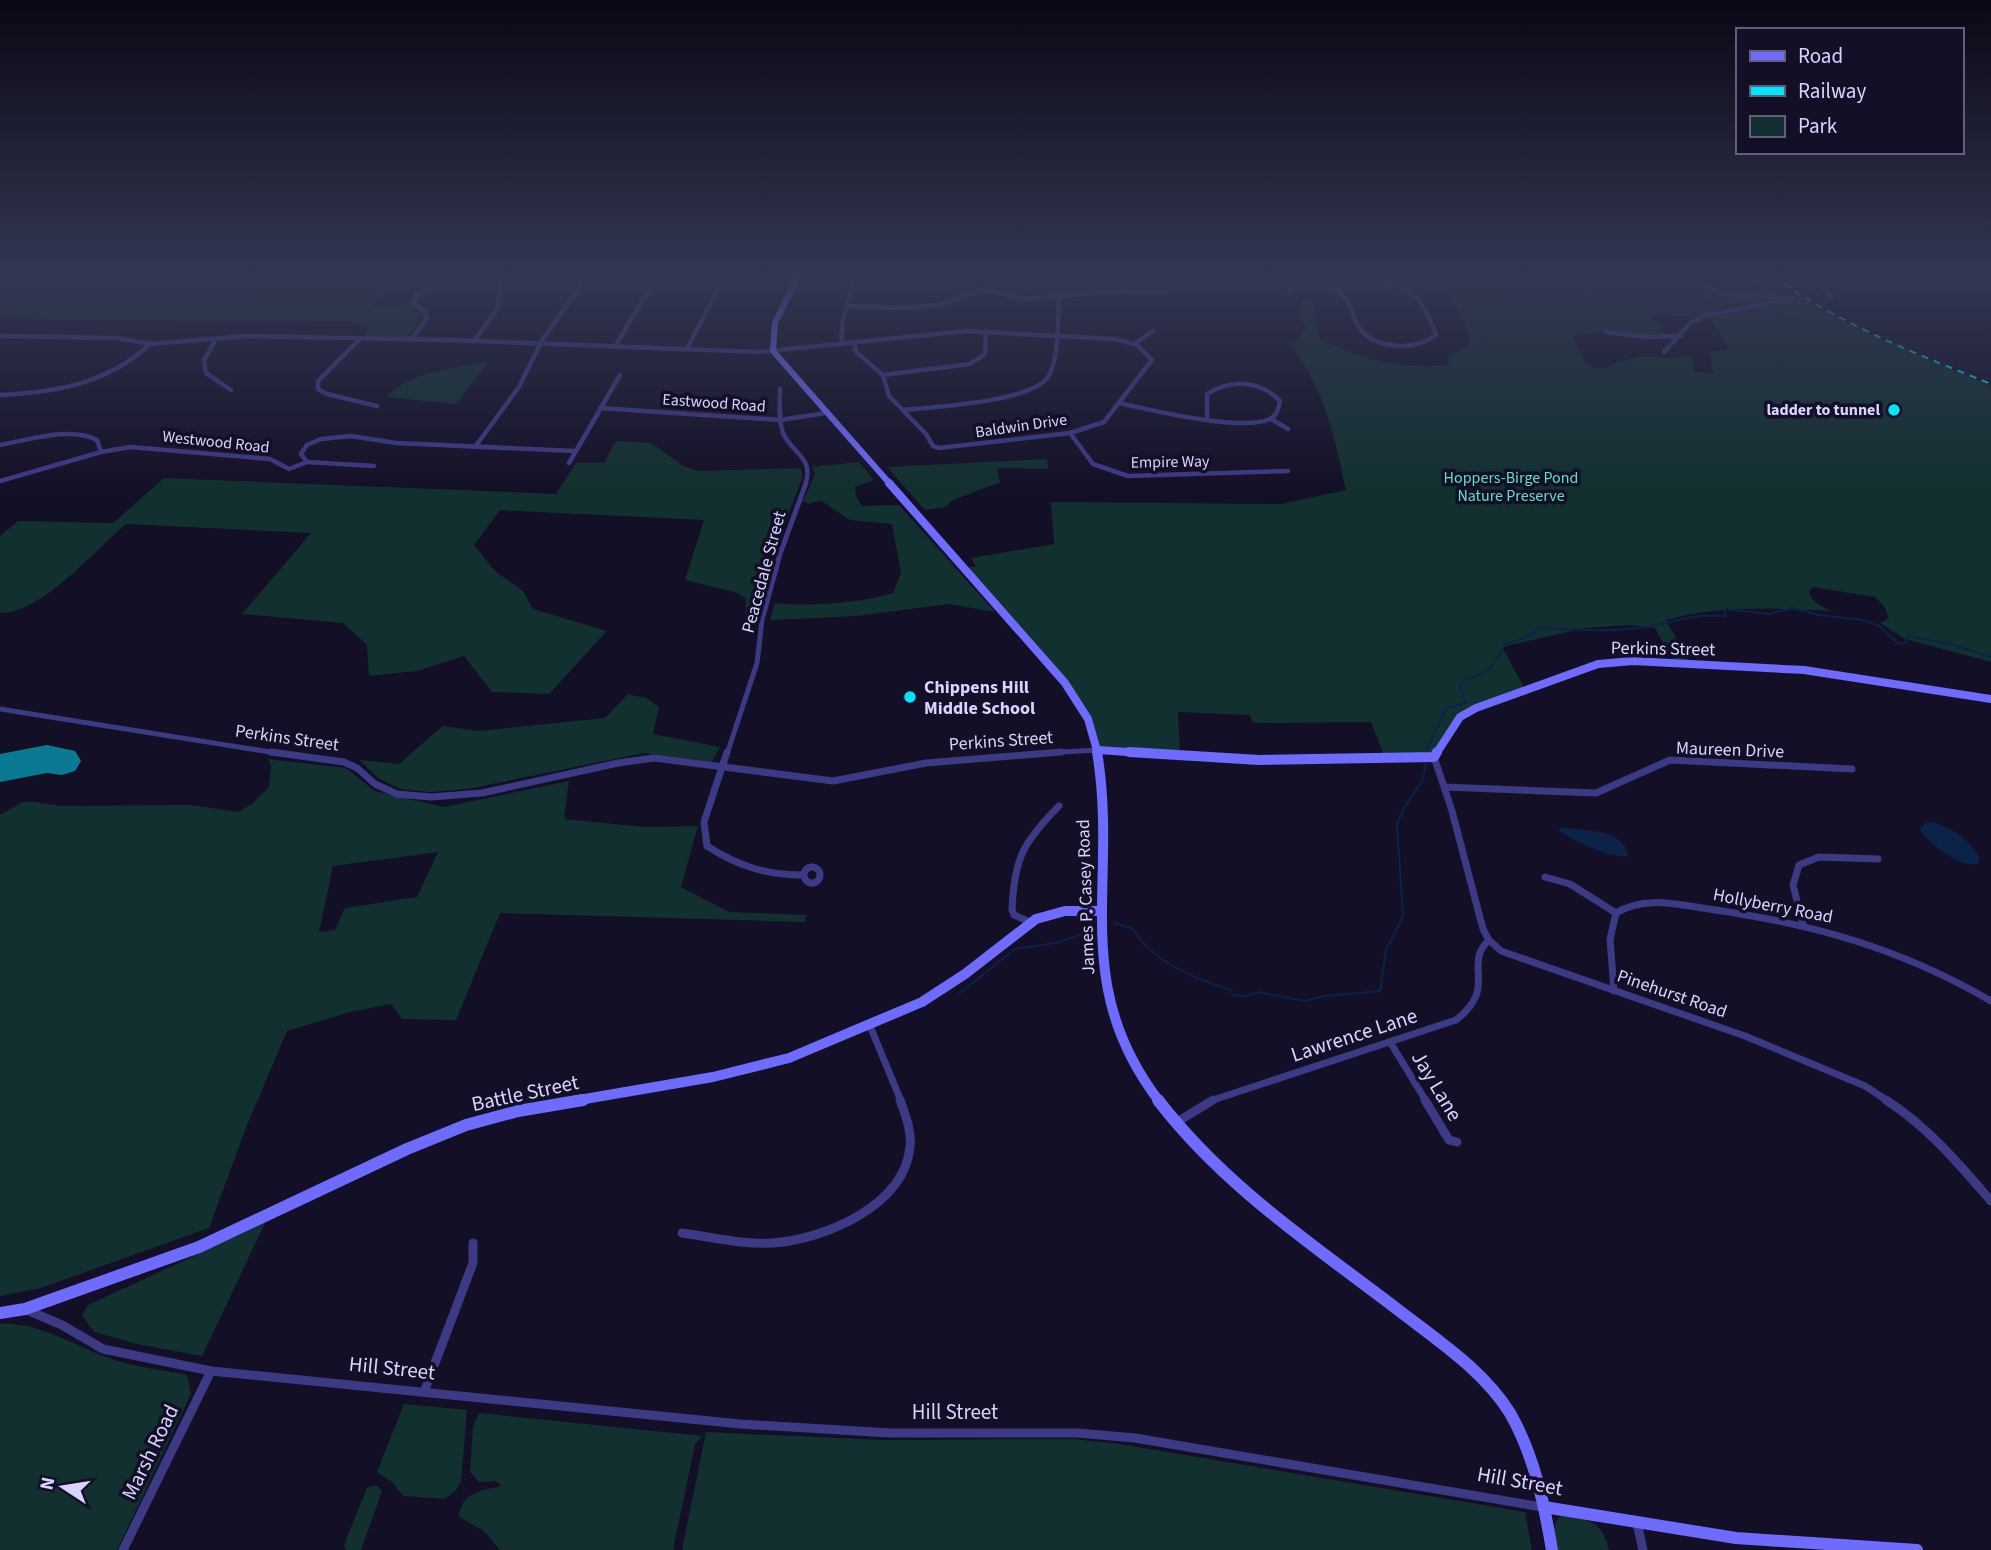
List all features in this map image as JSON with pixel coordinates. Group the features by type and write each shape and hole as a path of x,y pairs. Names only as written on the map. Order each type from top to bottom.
{"street":[{"path":"0,395 53,392 81,385 135,361 146,348"},
{"path":"211,348 204,360 206,373 231,390"},
{"path":"352,348 318,381 318,389 327,394 377,406"},
{"path":"475,447 519,387 538,348"},
{"path":"697,348 773,351 799,348"},
{"path":"855,348 883,375 889,396 903,410 1016,396 1038,389 1048,377 1053,348"},
{"path":"883,375 971,364 985,354 985,348"},
{"name":"Baldwin Drive","path":"903,410 935,448 1070,433 1104,422 1152,360 1144,348"},
{"path":"1664,352 1668,348"},
{"name":"James P. Casey Road","path":"773,351 1065,683 1085,712 1098,750 1102,962 1115,1020 1141,1076 1175,1123 1231,1180 1413,1322 1483,1381 1510,1413 1528,1451 1544,1507 1552,1550"},
{"path":"569,463 620,375"},
{"path":"1119,403 1207,419 1251,422 1270,419 1279,410 1280,401 1275,394 1246,384 1216,387 1207,394 1207,419"},
{"name":"Peacedale Street","path":"780,389 780,420 784,435 804,458 809,474 780,554 762,620 757,663 704,822 707,846 737,866 780,875 803,875"},
{"name":"Eastwood Road","path":"600,408 780,420 826,413"},
{"path":"1270,419 1288,429"},
{"name":"Empire Way","path":"1070,433 1093,464 1128,476 1288,471"},
{"path":"0,445 80,434 97,440 101,452"},
{"path":"307,462 301,454 307,444 341,436 396,443 574,451"},
{"name":"Westwood Road","path":"0,481 101,452 131,447 270,460 289,469 307,462 374,466"},
{"name":"Perkins Street","path":"0,709 105,722 194,740 344,762 357,768 375,784 397,794 431,797 482,793 618,762 654,758 833,781 939,762 1000,755 1098,750 1259,760 1434,757 1460,717 1507,696 1598,664 1660,662 1804,670 1991,699"},
{"path":"1434,757 1445,787 1483,929 1489,940"},
{"name":"Maureen Drive","path":"1445,787 1596,793 1671,760 1852,769"},
{"path":"1030,922 1014,915 1012,910 1015,864 1027,838 1059,806"},
{"path":"1803,925 1793,885 1799,865 1819,857 1878,859"},
{"path":"1545,877 1570,884 1616,913 1610,939 1614,991"},
{"name":"Hollyberry Road","path":"1616,913 1627,905 1643,902 1666,903 1803,925 1843,935 1907,959 1964,985 1991,1001"},
{"name":"Battle Street","path":"24,1310 199,1247 407,1149 466,1125 518,1111 744,1070 789,1058 922,1002 949,985 1030,922 1058,912 1101,911"},
{"name":"Pinehurst Road","path":"1489,940 1510,956 1745,1036 1865,1086 1912,1117 1941,1143 1991,1201"},
{"name":"Lawrence Lane","path":"1175,1123 1217,1097 1456,1020 1472,1009 1481,988 1477,954 1480,946 1489,940"},
{"path":"682,1233 772,1243 822,1234 865,1212 899,1181 911,1146 904,1115 870,1026"},
{"name":"Jay Lane","path":"1390,1042 1449,1140 1457,1142"},
{"path":"424,1392 473,1263 473,1243"},
{"name":"Hill Street","path":"0,1313 24,1310 62,1325 103,1349 211,1371 740,1424 890,1433 1078,1433 1135,1438 1736,1538 1917,1550"},
{"name":"Marsh Road","path":"123,1550 211,1371"},
{"path":"1636,1521 1643,1550"}],"green space":[{"name":"Hoppers-Birge Pond Nature Preserve","path":"1293,348 1342,348 1383,362 1416,366 1450,364 1448,357 1464,348 1578,348 1587,363 1600,369 1641,357 1677,358 1691,355 1694,371 1713,374 1710,352 1728,348 1903,348 1991,386 1991,662 1905,639 1880,623 1889,618 1884,606 1875,597 1813,587 1809,591 1812,598 1817,604 1831,611 1727,610 1666,620 1688,660 1673,659 1655,628 1630,625 1585,628 1502,647 1525,689 1460,717 1434,757 1383,753 1371,722 1258,723 1252,722 1250,715 1178,712 1180,755 1098,750 1085,712 964,569 976,566 971,558 1054,544 1051,502 1281,504 1346,490 1332,430 1320,396"},
{"path":"489,361 456,404 386,397 396,388 421,376"},
{"path":"616,441 651,443 682,465 698,471 800,468 803,476 772,558 755,624 745,623 746,599 735,592 685,580 704,520 500,510 474,545 495,571 523,591 533,609 607,631 549,694 492,692 464,656 417,671 369,676 367,645 343,623 242,614 311,533 126,524 50,592 16,611 0,613 0,536 18,521 113,523 164,478 556,494 576,463 604,463"},
{"path":"1047,459 1048,469 997,468 1000,482 951,501 946,507 925,510 887,467"},
{"path":"859,462 874,480 855,487 856,496 862,506 899,505 995,612 949,604 857,616 770,620 775,603 834,603 893,593 901,573 892,524 850,520 820,500 810,504 803,501 815,474 812,467"},
{"path":"628,694 646,698 659,707 653,734 720,747 712,762 644,753 468,789 430,792 400,789 378,778 359,760 399,764 443,726 478,731 605,718"},
{"path":"268,759 346,768 375,791 444,807 569,781 564,819 644,827 698,826 681,887 729,912 806,915 805,922 500,913 456,1020 402,1019 391,1004 350,1012 287,1031 247,1125 209,1228 41,1288 0,1296 0,815 22,802 61,806 190,805 238,812 253,803 269,787 271,766","holes":["438,852 417,897 345,908 335,930 319,932 333,866"]},
{"path":"265,1223 202,1356 137,1344 94,1332 82,1315 88,1305"},
{"path":"0,1324 15,1324 45,1331 118,1361 187,1375 191,1394 117,1550 0,1550"},
{"path":"404,1404 467,1410 461,1481 456,1490 445,1499 403,1496 392,1482 377,1472"},
{"path":"479,1413 703,1436 695,1444 673,1550 500,1550 484,1531 459,1517 464,1502 473,1494 501,1486 496,1481 479,1482 470,1472 473,1427"},
{"path":"706,1432 882,1440 1074,1439 1120,1444 1525,1512 1532,1550 682,1550"},
{"path":"376,1485 382,1491 361,1550 346,1550 344,1545 367,1488"},
{"path":"1561,1516 1598,1526 1609,1550 1558,1550 1555,1527"}],"water":[{"path":"1927,822 1942,825 1964,839 1980,858 1978,864 1963,863 1938,848 1920,829"},
{"path":"1563,827 1611,835 1625,847 1628,856 1612,855 1592,848 1558,830"}],"waterway":[{"path":"1426,750 1446,709 1466,702 1460,689 1463,680 1484,672 1494,664 1505,644 1533,635 1537,628 1632,629 1694,617 1725,616 1725,609 1769,614 1792,608 1819,615 1864,620 1879,626 1899,644 1907,642 1908,636 1951,644 1991,657"},
{"path":"1114,923 1132,928 1151,951 1176,968 1231,990 1233,995 1246,996 1259,992 1305,1001 1325,996 1380,991 1386,950 1403,916 1397,824 1423,779 1426,761"},
{"path":"959,994 1015,949 1056,943 1089,932"}],"runway":[{"path":"0,768 47,759 62,761"}],"railway":[{"path":"1905,348 1991,384"}],"place":[{"name":"ladder to tunnel","path":"1894,410"},
{"name":"Chippens Hill Middle School","path":"910,697"}]}
